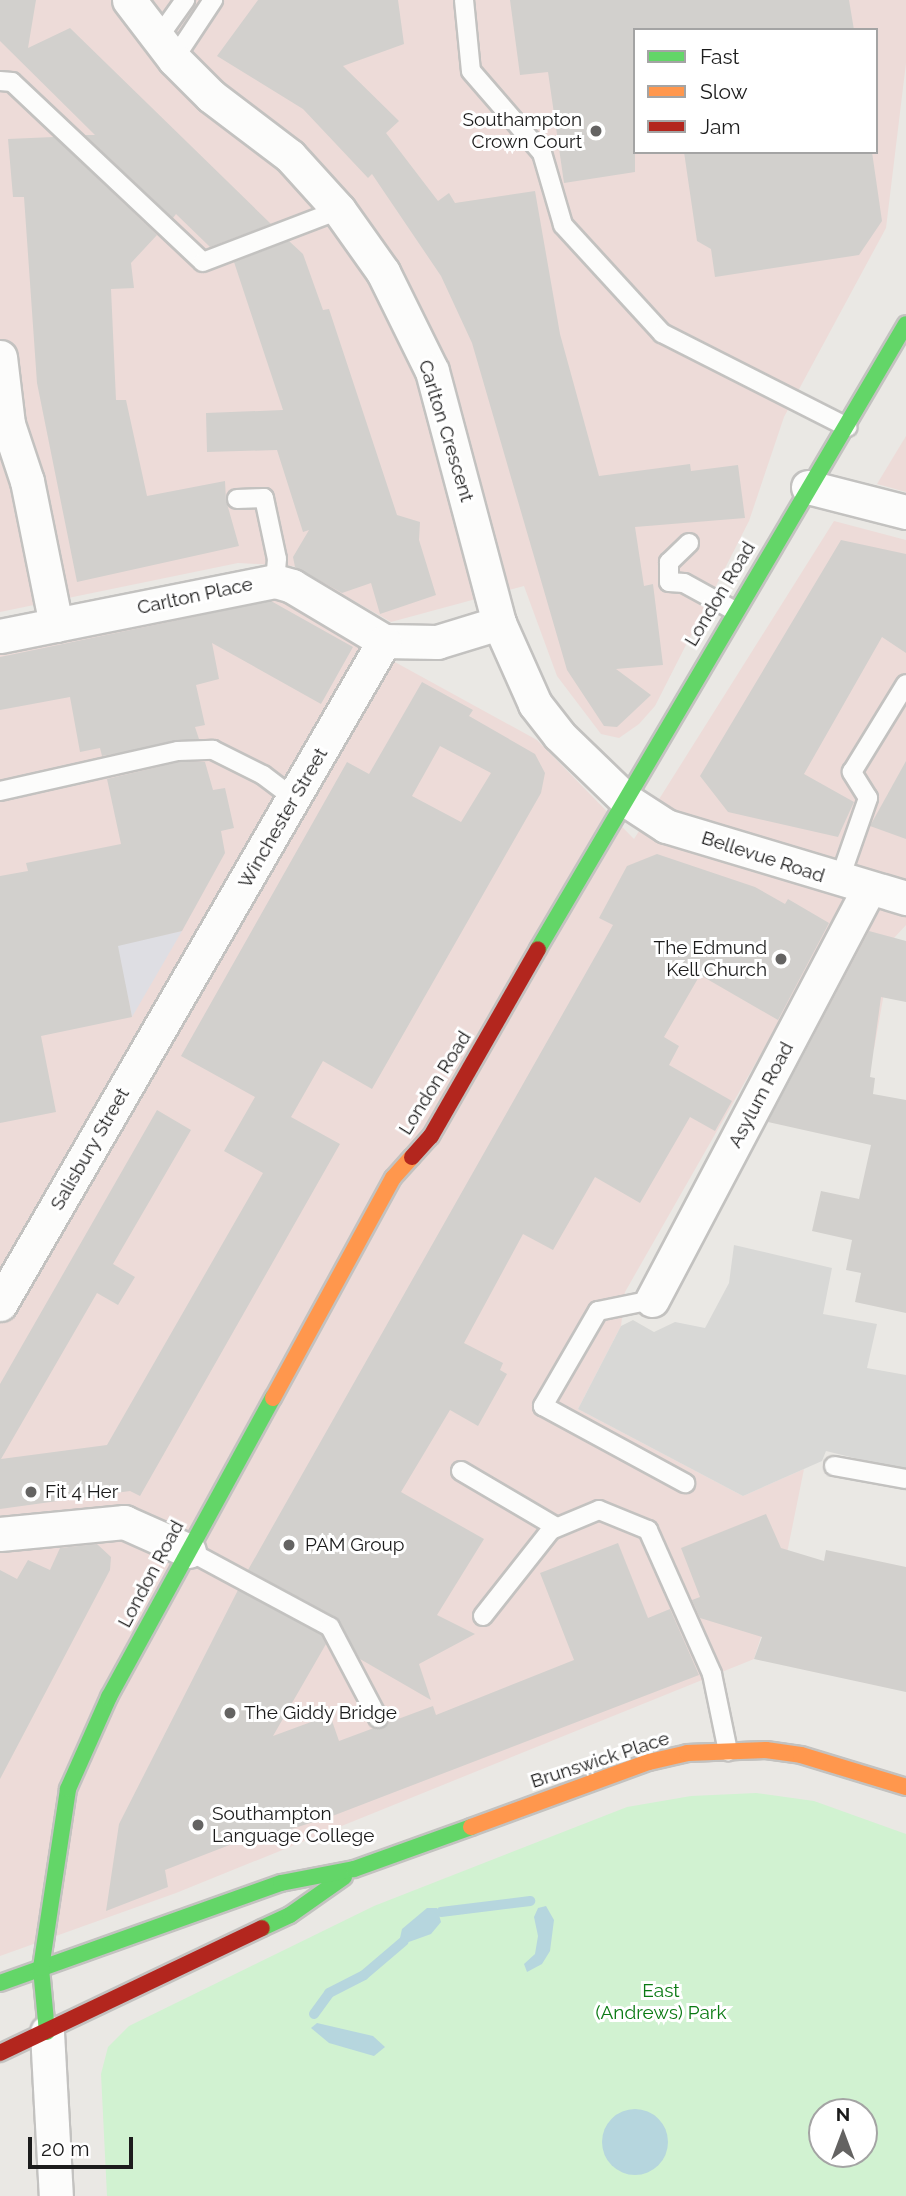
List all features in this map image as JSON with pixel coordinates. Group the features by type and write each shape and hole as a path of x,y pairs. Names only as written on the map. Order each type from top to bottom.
{"street":[{"name":"Carlton Crescent","path":"129,0 166,48 211,96 290,156 339,210 383,272 432,371 499,623 535,705 584,763 626,800"},
{"name":"London Road","path":"47,2032 41,1968 68,1789 108,1697 393,1178 431,1136 735,611 808,487 847,428 906,324"},
{"path":"1,374 8,424 27,481 56,625"},
{"path":"808,487 906,512"},
{"name":"Carlton Place","path":"0,636 275,581 292,586 384,641 437,642 499,623"},
{"name":"Winchester Street","path":"181,994 384,641"},
{"name":"Bellevue Road","path":"626,800 666,826 854,885 906,898"},
{"name":"Asylum Road","path":"652,1300 854,885"},
{"name":"Salisbury Street","path":"1,1302 181,994"},
{"path":"0,1534 124,1522 189,1551"},
{"name":"Brunswick Place","path":"0,1983 281,1884 354,1869 649,1762 728,1751 801,1755 906,1787"},
{"name":"Brunswick Place","path":"0,2053 290,1915 354,1869"},
{"path":"47,2032 56,2196"}],"lane":[{"path":"166,48 185,0"},
{"path":"166,48 213,0"},
{"path":"464,0 471,71 542,153 563,225 662,333 847,428"},
{"path":"0,81 12,82 203,262 339,210"},
{"path":"237,499 264,498 277,559 275,581"},
{"path":"689,543 669,562 669,582 684,583 735,611"},
{"path":"854,885 868,798 852,772 906,684"},
{"path":"0,791 178,751 213,750 262,775 295,799"},
{"path":"652,1300 598,1311 543,1406 685,1483"},
{"path":"834,1466 906,1479"},
{"path":"461,1471 556,1527"},
{"path":"483,1616 556,1527 599,1510 648,1530 712,1674 728,1751"},
{"path":"189,1551 330,1627 378,1718"}],"shaded area":[{"path":"0,0 906,0 906,63 886,228 784,417 749,521 655,706 639,724 619,738 601,734 557,676 524,586 391,622 293,566 238,563 0,612"},
{"path":"906,436 906,492 877,484"},
{"path":"834,521 906,540 906,925 894,938 874,1049 778,1024 625,1292 621,1326 578,1409 743,1496 804,1469 786,1558 754,1659 176,1893 0,1956 0,647 271,594 537,740 634,839"},
{"path":"182,931 132,1017 128,997 0,970"},
{"path":"734,1245 832,1268 823,1314 877,1324 867,1368 906,1375 906,1471 826,1451 822,1461 743,1496 578,1409 621,1326 633,1320 654,1332 675,1322 705,1328 729,1283"}],"green space":[{"name":"East (Andrews) Park","path":"756,1793 814,1801 906,1834 906,2196 107,2196 101,2074 108,2047 129,2026 374,1906 627,1807 691,1796"}],"water":[{"path":"546,1906 554,1920 550,1951 542,1964 527,1972 524,1964 535,1954 538,1936 534,1917 538,1908"},
{"path":"427,1908 437,1908 441,1922 431,1934 406,1943 400,1938 402,1929"},
{"path":"317,2023 373,2036 385,2047 374,2056 329,2043 311,2028"},
{"path":"628,2109 642,2109 654,2114 663,2123 668,2142 666,2155 659,2166 642,2175 628,2175 616,2170 607,2161 602,2149 602,2135 607,2123 616,2114"}],"building":[{"path":"0,0 36,0 28,48 70,28 271,224 210,247 176,214 173,218 85,135 95,135 0,41"},
{"path":"258,0 398,0 404,44 343,66 399,121 386,133 438,201 449,193 455,203 535,191 560,334 599,476 690,464 691,471 738,465 745,518 635,527 644,586 653,584 663,665 616,669 651,695 617,727 604,726 567,670 472,343 441,276 372,174 368,178 303,109 217,56"},
{"path":"510,0 849,0 854,28 633,28 635,172 564,183 548,72 520,75"},
{"path":"54,137 157,235 131,263 134,288 111,289 116,400 126,400 147,496 225,481 226,500 239,546 77,582 37,383 24,197 13,197 8,139"},
{"path":"684,154 872,154 882,221 859,255 715,277 711,249 697,241"},
{"path":"289,241 303,254 323,310 329,309 397,515 420,522 419,540 436,595 380,614 371,583 342,593 295,567 293,557 309,530 303,532 277,450 207,452 206,413 283,410 234,262"},
{"path":"841,540 906,554 906,653 882,637 804,774 854,802 838,837 728,812 700,776"},
{"path":"271,601 353,647 321,704 212,643 219,679 196,685 205,725 195,727 199,739 102,756 100,748 80,752 70,697 0,710 0,657"},
{"path":"422,682 473,710 469,716 535,754 545,773 541,793 372,1089 323,1061 291,1117 340,1144 140,1496 130,1491 0,1509 0,1384 157,1110 191,1130 113,1264 135,1277 118,1305 97,1293 1,1459 107,1445 263,1173 224,1151 255,1097 181,1056 347,762 369,774","holes":["440,746 491,773 461,822 412,796"]},
{"path":"906,761 906,839 870,826"},
{"path":"179,762 205,762 213,790 225,788 234,828 221,831 225,853 182,931 118,946 132,1017 41,1036 56,1112 0,1123 0,876 28,871 26,863 121,844 107,779"},
{"path":"657,854 755,887 785,904 788,899 829,923 778,1020 700,975 664,1037 679,1046 669,1065 732,1101 715,1131 690,1117 640,1203 595,1177 553,1250 523,1234 464,1343 503,1363 500,1370 507,1374 478,1426 450,1410 401,1492 484,1539 437,1615 475,1634 419,1664 431,1700 360,1659 335,1617 248,1570 613,925 599,918 627,866"},
{"path":"869,931 906,941 906,1002 881,997 870,1077 875,1078 873,1094 906,1100 906,1313 855,1302 861,1273 846,1270 852,1240 812,1231 821,1191 859,1199 871,1145 768,1122"},
{"path":"766,1514 781,1548 824,1561 826,1550 906,1567 906,1692 754,1659 762,1637 700,1618 692,1600 700,1597 681,1548"},
{"path":"618,1543 648,1618 670,1609 699,1675 335,1815 273,1835 271,1829 165,1870 168,1887 106,1911 119,1824 238,1590 322,1635 326,1644 273,1736 330,1715 339,1741 433,1706 436,1715 574,1660 540,1573"},
{"path":"97,1544 111,1557 110,1570 0,1779 0,1570 17,1579 28,1560 50,1570 60,1548"}],"waterway":[{"path":"441,1912 530,1901"},
{"path":"314,2014 329,1993 364,1975 404,1941"}],"traffic: fast":[{"path":"538,949 906,324"},
{"path":"47,2032 41,1968 68,1789 109,1697 273,1398"},
{"path":"0,1983 281,1883 354,1869 471,1827"},
{"path":"262,1928 290,1915 344,1877"}],"traffic: slow":[{"path":"273,1398 393,1178 412,1157"},
{"path":"471,1827 649,1762 687,1753 766,1750 801,1755 906,1787"}],"traffic: jam":[{"path":"412,1157 431,1136 538,949"},
{"path":"0,2053 262,1928"}],"place":[{"name":"Southampton Crown Court","path":"596,131"},
{"name":"The Edmund Kell Church","path":"781,959"},
{"name":"Fit 4 Her","path":"31,1492"},
{"name":"PAM Group","path":"289,1545"},
{"name":"The Giddy Bridge","path":"230,1713"},
{"name":"Southampton Language College","path":"198,1825"}]}
